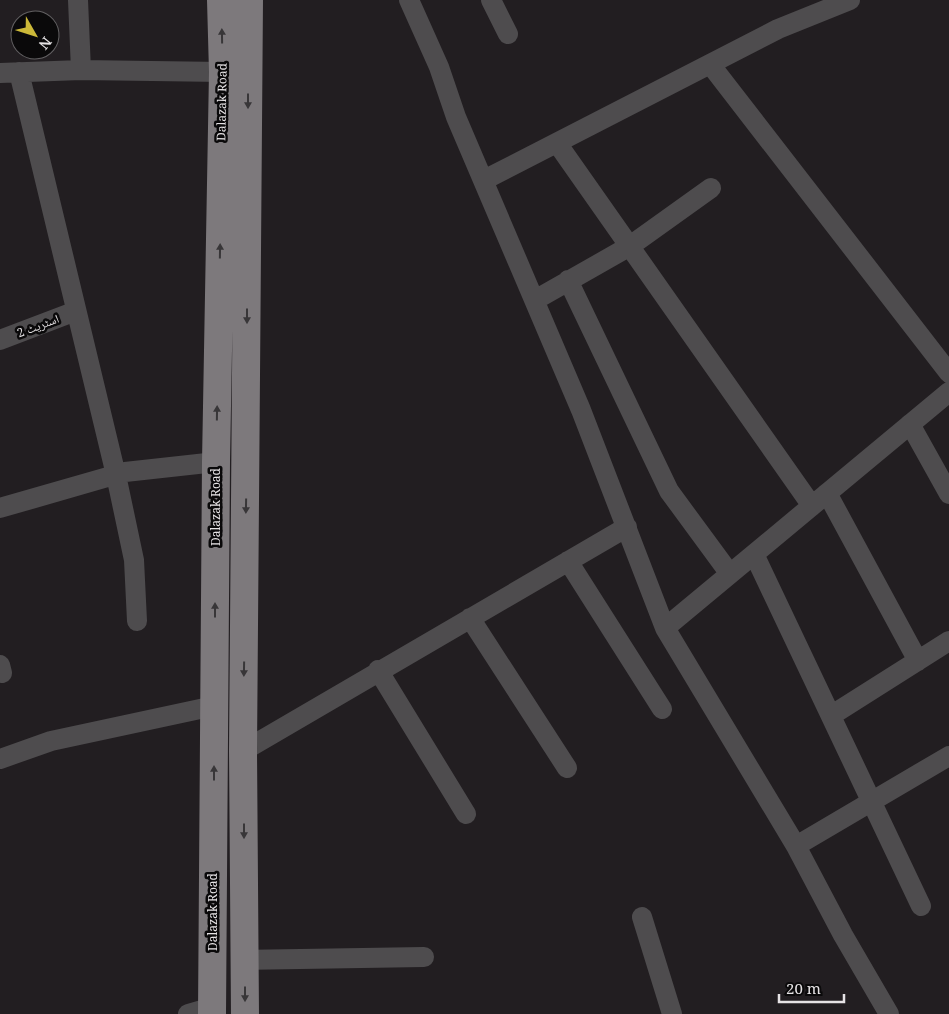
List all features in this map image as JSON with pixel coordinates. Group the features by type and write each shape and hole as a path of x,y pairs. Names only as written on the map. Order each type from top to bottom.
{"main road":[{"name":"Dalazak Road","path":"204,1012 214,706 223,72 221,0"},
{"path":"245,1014 243,751 249,0"},
{"path":"216,462 246,458"}],"street":[{"path":"78,0 81,70"},
{"path":"409,0 439,67 456,117 581,410 665,628 796,846 843,935 889,1014"},
{"path":"491,0 508,34"},
{"path":"484,180 778,29 850,0"},
{"path":"710,64 949,373"},
{"path":"137,621 134,560 116,475 76,311 9,72 81,70 223,72"},
{"path":"557,143 812,506"},
{"path":"535,300 630,246 711,188"},
{"path":"568,280 669,491 730,574"},
{"name":"اسٹریٹ 2","path":"0,340 76,311"},
{"path":"665,628 949,392"},
{"path":"910,424 949,494"},
{"path":"0,508 116,475 216,462"},
{"path":"827,493 918,661"},
{"path":"243,751 378,670 626,527"},
{"path":"754,554 921,906"},
{"path":"568,561 662,709"},
{"path":"470,618 567,768"},
{"path":"832,716 949,641"},
{"path":"378,670 466,814"},
{"path":"0,759 51,741 214,706"},
{"path":"796,846 949,756"},
{"path":"642,917 672,1014"},
{"path":"244,960 424,957"}]}
